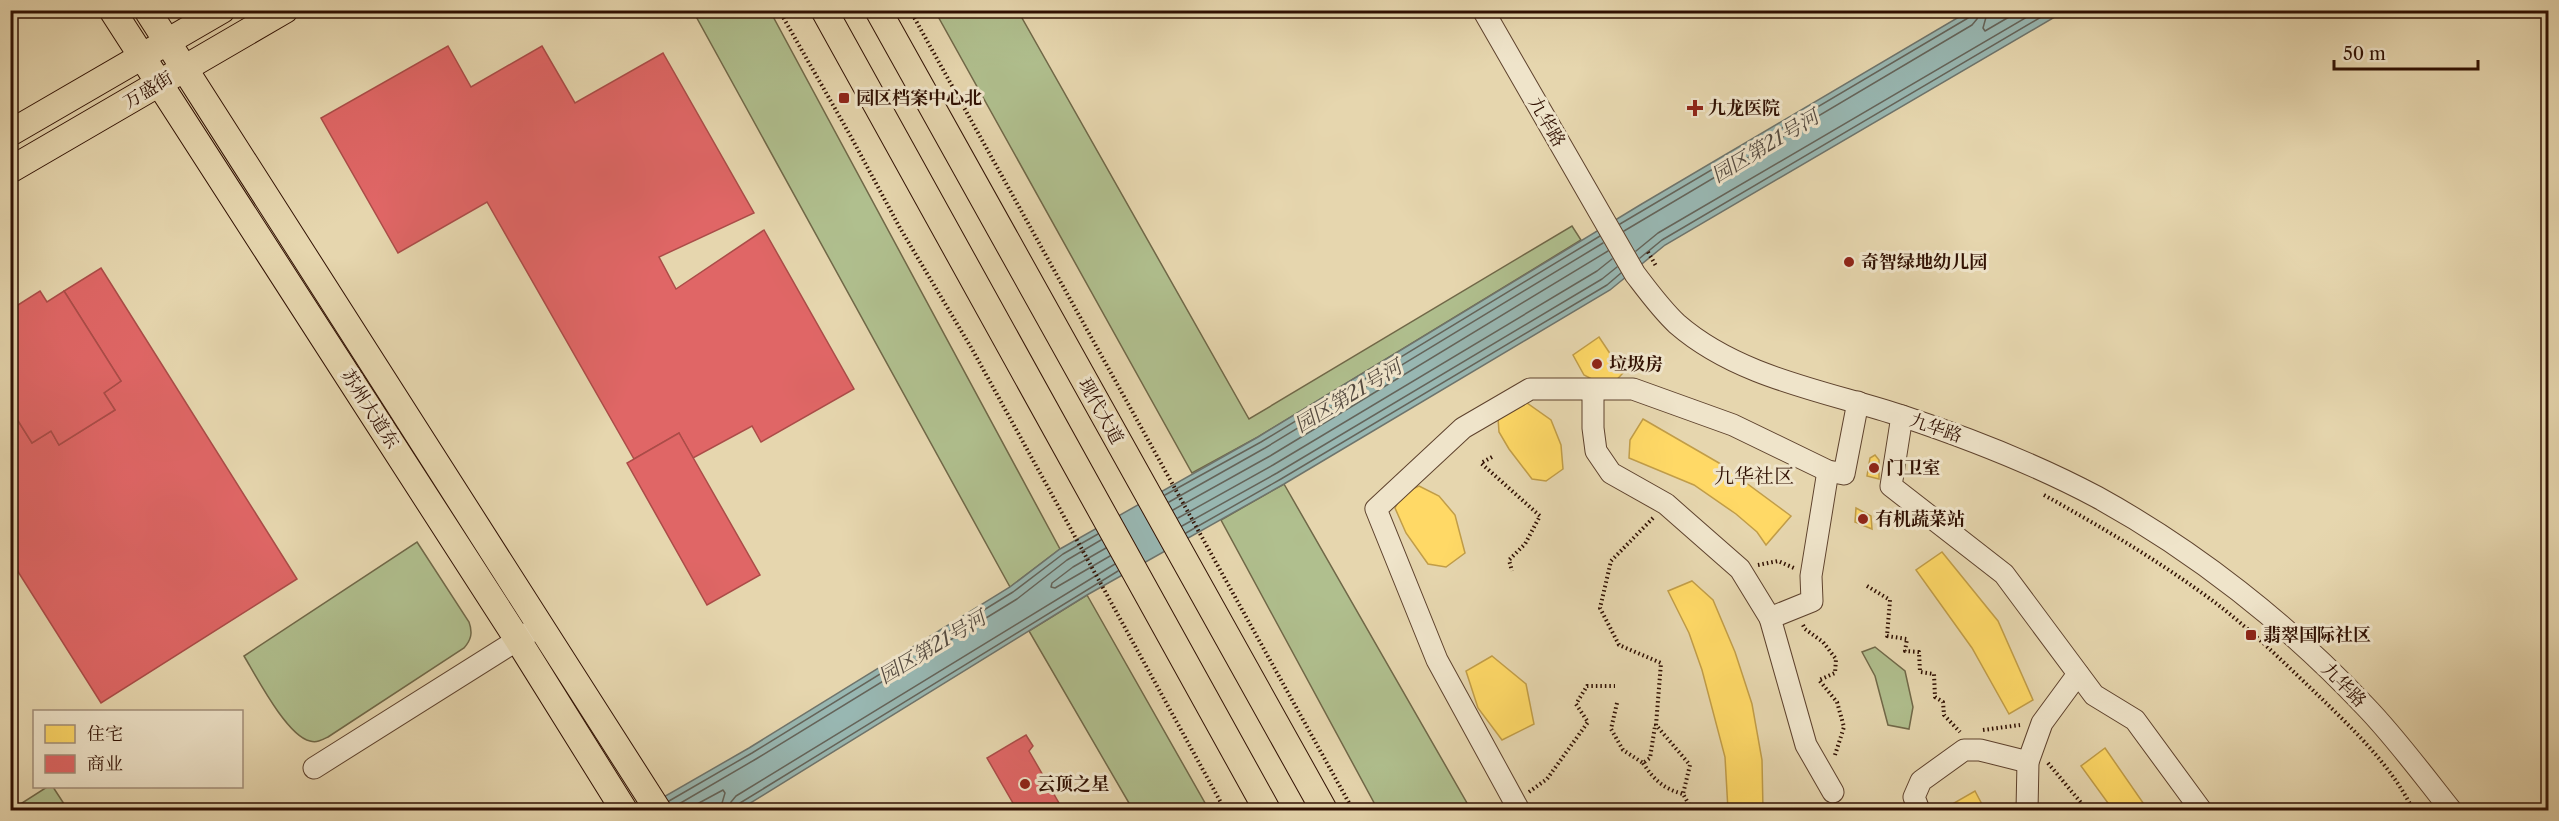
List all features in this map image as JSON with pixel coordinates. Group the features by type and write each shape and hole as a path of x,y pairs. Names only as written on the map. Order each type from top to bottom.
{"main road":[{"name":"苏州大道东","path":"112,10 518,640 624,810"},
{"name":"苏州大道东","path":"147,10 653,803"},
{"name":"万盛街","path":"10,133 222,10"},
{"name":"万盛街","path":"10,170 285,10"},
{"path":"824,10 1267,810"},
{"name":"现代大道","path":"878,10 1148,495 1189,543 1324,810"}],"street":[{"name":"九华路","path":"1483,10 1635,274 1677,324 1727,358 1752,370 1902,416 1978,443 2096,497 2188,556 2255,604 2366,706 2451,810"},
{"path":"1517,807 1437,660 1376,509 1462,428 1530,390 1633,389 1733,425 1828,471 1844,474 1858,402"},
{"path":"1593,390 1593,428 1596,451 1611,473 1666,504 1740,569 1770,618 1806,745 1833,792"},
{"path":"1902,416 1891,486 2004,574 2094,696 2135,720 2201,810"},
{"path":"1770,618 1812,601 1811,576 1828,471"},
{"path":"314,768 541,625"},
{"path":"2027,810 2030,754 2042,723 2078,674"},
{"path":"1919,810 1914,797 1921,781 1964,750 2030,754"}],"path":[{"path":"779,10 900,228 972,349 1225,810"},
{"path":"910,10 1168,479 1189,543 1353,810"},
{"path":"1492,457 1482,463 1540,516 1525,544 1509,560 1512,571"},
{"path":"2034,489 2159,565 2203,594 2246,627 2365,742 2388,771 2413,810"},
{"path":"1643,763 1650,758 1656,725 1661,663 1619,645 1600,608 1611,561 1666,504"},
{"path":"1740,569 1778,561 1811,576"},
{"path":"1867,586 1890,600 1887,636 1907,639 1905,651 1919,652 1920,672 1934,674 1935,697 1943,702 1944,715 1959,732 1969,731"},
{"path":"1798,607 1805,629 1823,642 1836,659 1835,673 1819,680 1837,702 1844,727 1835,755 1838,763"},
{"path":"1517,807 1546,779 1588,722 1576,704 1587,686 1615,686"},
{"path":"1617,703 1611,729 1623,750 1643,763 1653,778 1667,790 1683,794"},
{"path":"1978,730 2042,723"},
{"path":"1656,725 1690,765 1683,794 1692,810"},
{"path":"2030,754 2087,810"}],"green space":[{"path":"693,11 770,11 1060,549 1010,587"},
{"path":"935,11 1018,11 1249,419 1572,226 1581,240 1258,437 1192,473"},
{"path":"1284,484 1471,810 1378,810 1221,520"},
{"path":"417,542 469,622 471,636 468,642 464,648 328,737 315,742 301,737 282,717 244,656"},
{"path":"1087,595 1209,810 1133,810 1029,631"},
{"path":"1875,647 1905,671 1913,707 1909,729 1888,725 1875,676 1862,652"},
{"path":"45,788 54,788 68,810 11,810"}],"water":[{"name":"园区第21号河","path":"1969,11 2065,11 1665,245 1610,290 1284,484 1087,595 739,810 641,810 749,748 1010,587 1060,549 1258,437 1640,205"}],"building: 住宅":[{"name":"垃圾房","path":"1599,337 1623,373 1609,388 1584,375 1573,355"},
{"path":"1517,396 1551,420 1561,445 1563,469 1546,481 1532,479 1499,432 1498,418"},
{"path":"1643,419 1719,463 1791,516 1766,545 1757,532 1736,514 1694,485 1629,458 1630,440"},
{"name":"门卫室","path":"1875,455 1879,460 1879,479 1867,476 1870,458"},
{"path":"1419,486 1439,496 1455,515 1465,553 1446,567 1428,564 1406,533 1395,508 1403,493"},
{"name":"有机蔬菜站","path":"1856,508 1871,516 1872,529 1855,522"},
{"path":"1942,552 1998,621 2033,700 2009,714 1972,648 1916,570"},
{"path":"1692,581 1713,600 1735,652 1752,704 1762,760 1763,810 1728,810 1725,757 1702,670 1689,633 1668,591"},
{"path":"1492,656 1526,684 1534,724 1502,740 1478,708 1466,671"},
{"path":"2105,748 2148,810 2113,810 2081,766"},
{"path":"1975,791 1985,810 1957,810 1954,803"}],"building: 商业":[{"path":"448,46 471,87 542,46 575,103 663,53 754,213 659,257 676,289 764,230 854,389 761,442 752,426 693,458 679,433 634,459 487,202 398,253 321,118"},
{"path":"101,268 297,579 101,703 10,559 10,408 32,443 51,431 59,445 115,410 104,393 121,381 64,291"},
{"path":"40,291 47,302 64,291 121,381 104,393 115,410 59,445 51,431 32,443 10,408 10,310"},
{"path":"679,433 760,575 707,605 627,463"},
{"name":"云顶之星","path":"1026,735 1033,746 1029,751 1063,810 1017,810 987,758"}],"place":[{"name":"园区档案中心北","path":"844,98"},
{"name":"九龙医院","path":"1695,108"},
{"name":"奇智绿地幼儿园","path":"1849,262"},
{"name":"垃圾房","path":"1597,364"},
{"name":"门卫室","path":"1874,468"},
{"name":"有机蔬菜站","path":"1863,519"},
{"name":"翡翠国际社区","path":"2251,635"},
{"name":"云顶之星","path":"1025,784"}],"district":[{"name":"九华社区","path":"1754,476"}]}
